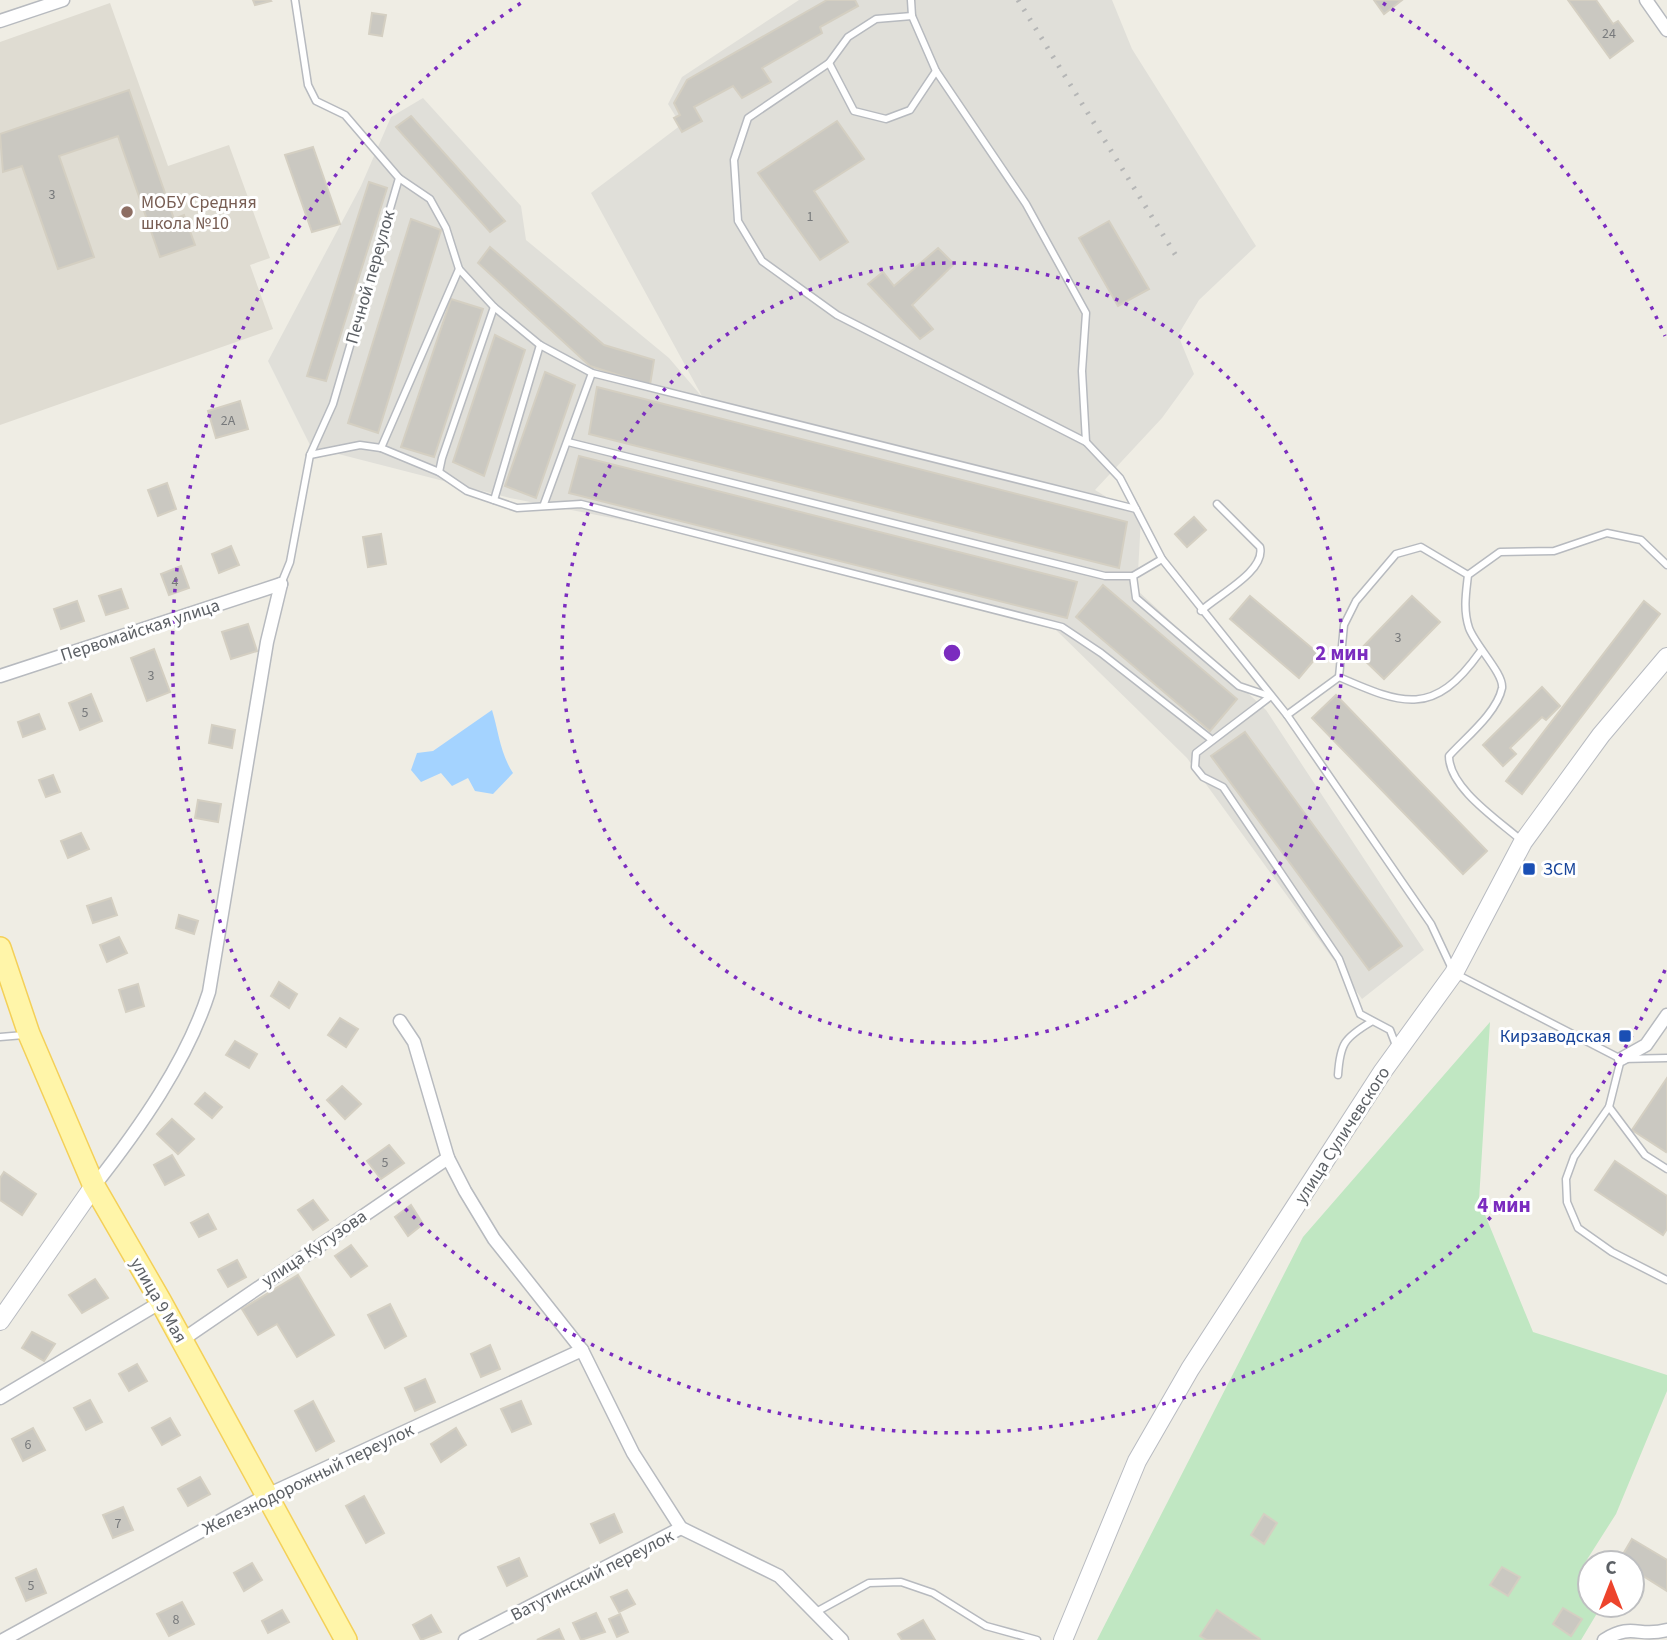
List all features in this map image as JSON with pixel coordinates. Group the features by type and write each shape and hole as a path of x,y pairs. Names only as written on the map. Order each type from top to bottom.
{"main road":[{"name":"улица 9 Мая","path":"0,948 29,1034 94,1186 162,1302 346,1640"}],"street":[{"path":"0,22 63,0"},
{"path":"1646,0 1667,30"},
{"path":"0,1321 157,1094 200,1020 209,992 267,642 281,584"},
{"name":"Первомайская улица","path":"0,676 281,584"},
{"name":"улица Суличевского","path":"1063,1640 1117,1504 1160,1420 1398,1050 1454,973 1523,842 1578,765 1667,657"},
{"path":"1621,1059 1646,1045 1667,1015"},
{"path":"400,1021 414,1042 448,1158 494,1239 582,1350 633,1452 681,1528 779,1576 842,1640"},
{"name":"улица Кутузова","path":"182,1340 448,1158"},
{"path":"0,1398 162,1302"},
{"name":"Железнодорожный переулок","path":"3,1640 267,1495 582,1350"},
{"name":"Ватутинский переулок","path":"466,1640 681,1528"},
{"path":"1604,1640 1621,1629 1656,1633 1667,1630"}],"lane":[{"path":"295,0 309,85 316,101 345,116 399,178 430,199 446,228 459,269 494,307 540,345 592,373 1136,509"},
{"path":"911,0 912,16 936,71 1026,204 1086,313 1082,371 1086,442"},
{"path":"912,16 876,19 848,37 830,63 748,118 734,160 738,221 762,261 837,315 1086,442 1120,478 1162,559 1287,715 1431,924 1454,973 1621,1059 1667,1058"},
{"path":"830,63 854,111 886,119 910,110 936,71"},
{"name":"Печной переулок","path":"281,584 289,562 310,455 333,404 399,178"},
{"path":"381,448 459,269"},
{"path":"439,472 494,307"},
{"path":"494,500 540,345"},
{"path":"544,504 592,373"},
{"path":"568,442 1105,576 1133,576 1162,559"},
{"path":"310,455 359,445 381,448 439,472 467,491 517,508 544,504 581,504 1062,626 1101,653 1212,740"},
{"path":"1201,611 1217,595 1254,571 1262,554 1260,547 1217,504"},
{"path":"1523,842 1459,785 1449,770 1449,756 1495,704 1502,688 1501,677 1480,652 1469,628 1464,603 1468,575 1500,552 1554,551 1607,533 1641,540 1667,565"},
{"path":"1287,715 1339,677 1344,625 1356,600 1396,554 1421,547 1468,575"},
{"path":"1133,576 1136,598 1239,686 1271,696"},
{"path":"1339,677 1398,701 1435,697 1469,668 1480,652"},
{"path":"1271,696 1196,753 1195,766 1203,777 1223,787 1339,959 1360,1014 1390,1030 1398,1050"},
{"path":"1338,1075 1340,1050 1351,1033 1371,1022"},
{"path":"0,1037 29,1034"},
{"path":"1621,1059 1609,1108 1574,1157 1566,1179 1567,1202 1578,1228 1612,1252 1667,1280"},
{"path":"1609,1108 1645,1155 1667,1169"},
{"path":"814,1613 869,1583 901,1582 933,1593 986,1626 1037,1640"}],"shaded area":[{"path":"799,0 1112,0 1132,49 1256,246 1199,300 1178,335 1194,374 1162,418 1095,490 1141,518 1137,590 1266,710 1424,950 1362,999 1187,758 1056,630 704,536 510,498 311,447 268,361 361,186 391,117 423,98 521,206 526,240 669,358 703,398 591,193 681,125 668,104 682,77"},
{"name":"МОБУ Средняя школа №10","path":"110,3 168,166 229,145 270,258 250,265 273,329 0,425 0,42"}],"green space":[{"path":"1490,1022 1479,1200 1533,1332 1667,1375 1667,1391 1616,1514 1594,1549 1576,1549 1576,1619 1594,1619 1581,1640 1097,1640 1303,1237"}],"water":[{"path":"492,710 502,750 513,773 493,794 475,791 468,778 452,786 441,773 421,782 411,770 417,753 433,751"}],"building":[{"path":"253,0 270,0 271,1 255,5"},
{"path":"827,0 855,0 858,6 820,27 822,33 762,68 771,82 742,98 733,86 694,107 702,121 682,132 674,118 680,115 674,103 687,80"},
{"path":"1374,0 1402,0 1384,14"},
{"path":"1568,0 1596,0 1613,24 1618,21 1633,41 1610,58"},
{"path":"372,13 386,15 382,36 369,34"},
{"path":"129,90 174,219 184,215 195,245 160,257 118,136 59,156 94,257 58,269 22,166 3,172 0,134"},
{"path":"411,116 505,221 490,232 396,127"},
{"path":"837,121 864,159 814,191 848,242 820,260 758,173"},
{"path":"313,147 340,224 312,232 285,155"},
{"path":"369,182 387,188 326,381 307,376"},
{"path":"411,219 441,230 378,433 348,423"},
{"path":"1109,221 1149,289 1118,306 1079,238"},
{"path":"490,247 604,345 654,360 650,385 590,366 478,263"},
{"path":"938,248 954,264 912,305 933,329 920,339 868,284 883,272 894,286"},
{"path":"451,299 483,309 434,457 401,447"},
{"path":"495,335 525,350 484,476 453,462"},
{"path":"545,372 575,385 536,498 505,486"},
{"path":"597,387 1127,522 1119,568 589,434"},
{"path":"240,401 248,429 216,438 208,411"},
{"path":"579,456 1077,582 1067,618 569,493"},
{"path":"167,483 176,509 158,516 148,490"},
{"path":"1194,517 1206,530 1187,547 1175,534"},
{"path":"381,534 386,564 368,567 363,537"},
{"path":"231,546 239,565 219,573 212,554"},
{"path":"181,566 189,588 169,595 161,574"},
{"path":"1103,585 1237,699 1210,731 1076,617"},
{"path":"121,589 128,608 106,615 99,596"},
{"path":"1250,596 1319,654 1299,678 1230,619"},
{"path":"1412,596 1440,622 1384,679 1357,653"},
{"path":"77,601 84,621 61,629 54,609"},
{"path":"1644,601 1660,614 1522,794 1506,781"},
{"path":"248,624 257,651 231,659 222,632"},
{"path":"154,649 170,692 147,701 131,658"},
{"path":"1542,687 1560,706 1546,720 1542,717 1510,748 1516,754 1503,766 1483,745"},
{"path":"91,694 102,721 80,730 69,703"},
{"path":"1336,695 1487,851 1463,874 1312,718"},
{"path":"39,714 45,729 23,737 18,722"},
{"path":"212,725 235,730 232,748 209,743"},
{"path":"1245,732 1402,946 1369,970 1211,756"},
{"path":"53,775 60,792 46,797 39,780"},
{"path":"198,800 221,804 218,822 195,818"},
{"path":"81,833 89,849 68,858 61,841"},
{"path":"111,898 117,915 93,923 87,906"},
{"path":"179,915 198,921 194,934 176,928"},
{"path":"119,937 127,953 107,962 100,945"},
{"path":"279,982 297,994 289,1008 271,996"},
{"path":"138,984 144,1006 126,1012 119,990"},
{"path":"340,1018 358,1029 346,1047 328,1035"},
{"path":"235,1041 257,1054 249,1068 226,1055"},
{"path":"1667,1078 1667,1150 1666,1152 1632,1130"},
{"path":"342,1086 361,1104 345,1119 327,1100"},
{"path":"205,1093 222,1107 212,1118 195,1104"},
{"path":"172,1119 194,1139 178,1154 157,1134"},
{"path":"389,1145 404,1163 381,1179 367,1161"},
{"path":"172,1155 184,1175 165,1185 154,1165"},
{"path":"1615,1161 1667,1196 1667,1229 1663,1235 1595,1190"},
{"path":"4,1172 36,1194 22,1215 0,1200 0,1178"},
{"path":"313,1200 328,1220 313,1230 298,1210"},
{"path":"411,1205 423,1224 408,1236 395,1217"},
{"path":"208,1214 216,1229 199,1237 191,1223"},
{"path":"351,1245 367,1266 351,1277 335,1256"},
{"path":"237,1260 246,1277 228,1287 218,1270"},
{"path":"298,1275 334,1335 297,1357 277,1324 258,1335 242,1309"},
{"path":"95,1279 108,1298 82,1313 69,1295"},
{"path":"390,1304 406,1336 385,1348 368,1315"},
{"path":"32,1332 55,1344 44,1361 22,1348"},
{"path":"490,1345 500,1369 481,1377 471,1354"},
{"path":"137,1364 147,1381 129,1391 119,1374"},
{"path":"425,1379 435,1402 415,1411 405,1388"},
{"path":"90,1400 102,1422 86,1430 74,1408"},
{"path":"313,1401 334,1441 316,1451 295,1411"},
{"path":"521,1401 531,1424 512,1432 501,1409"},
{"path":"170,1418 180,1435 162,1445 152,1428"},
{"path":"33,1428 45,1450 23,1461 12,1439"},
{"path":"456,1428 466,1445 441,1462 431,1444"},
{"path":"200,1477 210,1494 188,1506 178,1489"},
{"path":"364,1496 384,1533 366,1543 346,1506"},
{"path":"123,1507 133,1530 113,1538 103,1515"},
{"path":"614,1514 622,1532 600,1543 591,1524"},
{"path":"1264,1514 1277,1523 1264,1544 1251,1535"},
{"path":"1632,1539 1667,1560 1667,1591 1646,1578 1646,1549 1626,1549"},
{"path":"519,1558 527,1576 507,1586 498,1567"},
{"path":"252,1563 262,1580 244,1591 234,1573"},
{"path":"1502,1567 1520,1577 1508,1596 1490,1585"},
{"path":"36,1569 46,1593 26,1601 16,1578"},
{"path":"627,1590 635,1604 619,1612 611,1597"},
{"path":"182,1602 194,1624 169,1636 157,1614"},
{"path":"1563,1608 1576,1616 1576,1619 1582,1619 1571,1636 1553,1624"},
{"path":"282,1610 289,1622 268,1633 262,1621"},
{"path":"1217,1610 1260,1640 1207,1640 1200,1636"},
{"path":"596,1613 605,1632 581,1640 573,1623"},
{"path":"620,1614 628,1632 617,1637 609,1619"},
{"path":"431,1615 441,1632 421,1640 413,1625"},
{"path":"923,1620 935,1640 902,1640 898,1634"},
{"path":"559,1629 564,1640 537,1640"}],"railway":[{"path":"1018,0 1178,259"}],"place":[{"name":"МОБУ Средняя школа №10","path":"127,212"},
{"name":"ЗСМ","path":"1529,869"},
{"name":"Кирзаводская","path":"1625,1036"}]}
